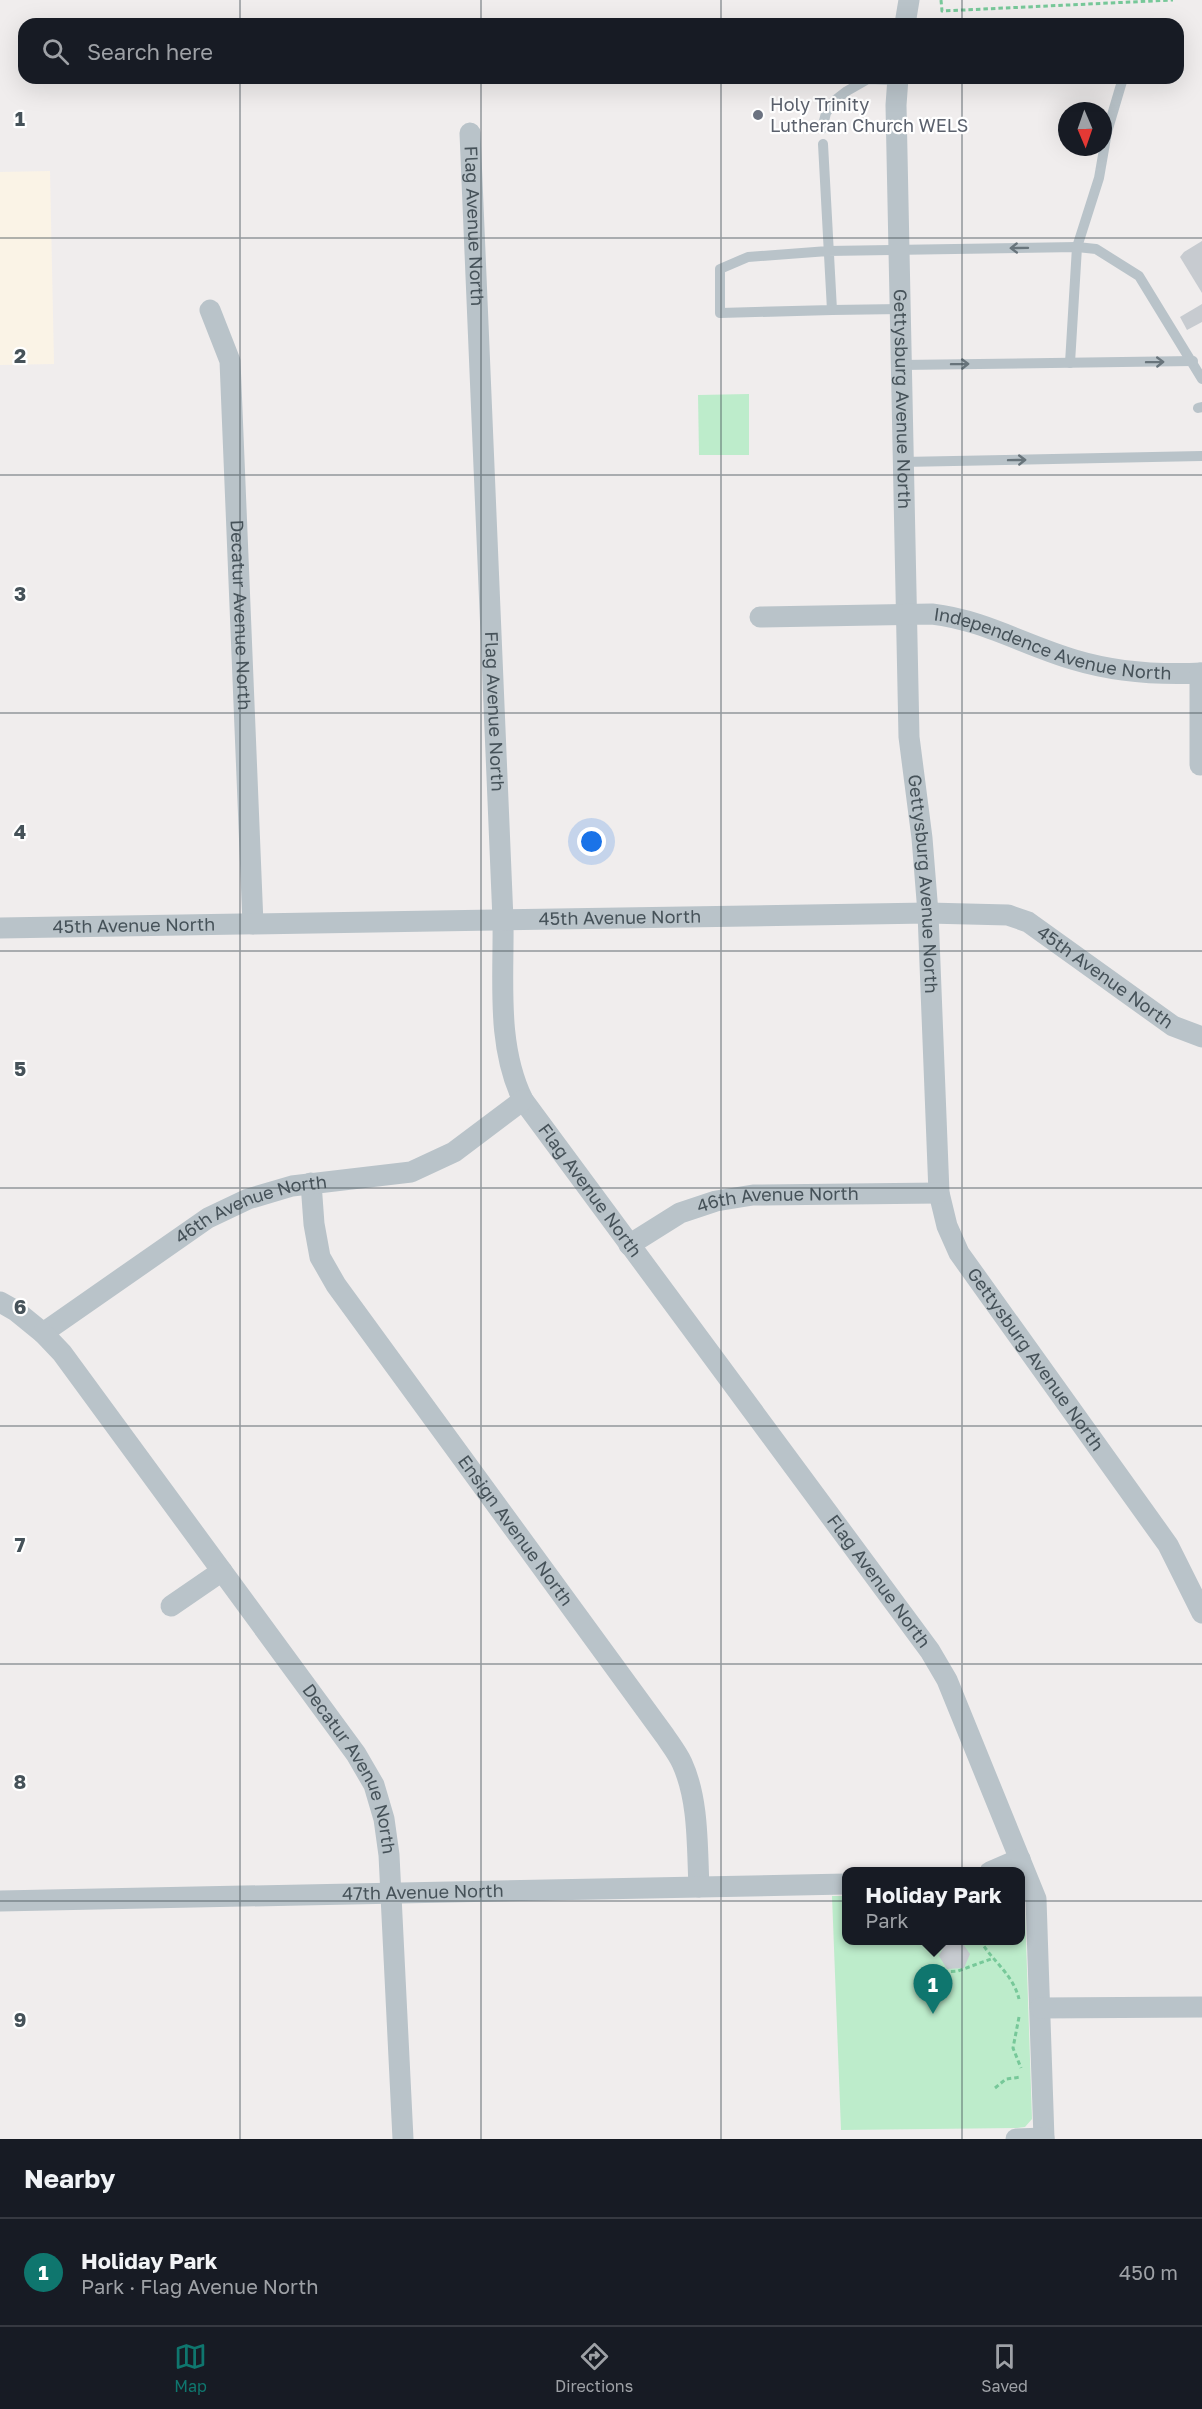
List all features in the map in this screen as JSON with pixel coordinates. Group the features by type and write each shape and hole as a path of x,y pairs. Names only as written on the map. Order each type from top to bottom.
{"street":[{"path":"907,18 909,0"},
{"name":"Gettysburg Avenue North","path":"898,84 896,105 902,462 909,737 922,838 928,913 939,1193 947,1226 959,1253 1146,1512 1168,1545 1202,1613"},
{"name":"Flag Avenue North","path":"470,133 503,920 505,1040 508,1062 523,1100 930,1651 961,1710 1023,1867"},
{"name":"Decatur Avenue North","path":"210,310 230,361 253,924"},
{"name":"Independence Avenue North","path":"760,617 906,614 955,616 978,622 1074,660 1112,669 1201,673 1200,765"},
{"name":"45th Avenue North","path":"0,928 928,913 1008,915 1028,922 1173,1026 1202,1037"},
{"name":"46th Avenue North","path":"43,1333 208,1218 248,1199 292,1186 411,1172 454,1152 523,1100"},
{"name":"Ensign Avenue North","path":"311,1183 314,1224 320,1257 336,1285 658,1726 682,1764 692,1794 699,1887"},
{"name":"46th Avenue North","path":"629,1245 680,1213 716,1201 753,1195 939,1193"},
{"path":"0,1302 16,1311 43,1333"},
{"name":"Decatur Avenue North","path":"43,1333 62,1353 222,1571 356,1754 374,1785 384,1819 393,1892 403,2139"},
{"path":"171,1606 222,1571"},
{"path":"1002,1867 1020,1859"},
{"name":"Flag Avenue North","path":"1025,1872 1036,1899 1030,2010 1044,2139"},
{"name":"47th Avenue North","path":"0,1901 842,1884"},
{"path":"1030,2010 1202,2007"},
{"path":"1016,2139 1044,2139"}],"lane":[{"path":"822,129 826,113 834,101 860,84"},
{"path":"1070,363 1077,247 1099,178 1107,132 1121,84"},
{"path":"823,144 832,310"},
{"path":"901,309 720,313 720,269 748,257 828,251 1077,247 1096,249 1139,276 1202,379"},
{"path":"902,365 1193,362"},
{"path":"902,462 1202,456"}],"path":[{"path":"941,0 942,11 1173,0"},
{"path":"983,1945 992,1959 1004,1969 1017,1990 1019,2000"},
{"path":"921,1974 957,1971 992,1959"},
{"path":"1022,2084 1020,2066 1013,2048 1030,2010"},
{"path":"995,2088 1006,2079 1021,2077"}],"shaded area":[{"path":"50,171 54,364 0,365 0,172"}],"green space":[{"path":"749,394 749,455 699,455 698,395"},
{"path":"832,1896 842,1896 842,1945 1025,1945 1025,1910 1032,2119 1025,2127 841,2130"}],"building":[{"path":"1202,241 1202,293 1180,257"},
{"path":"1202,304 1202,322 1187,330 1180,317"},
{"path":"944,1945 964,1945 970,1954 964,1968 947,1969 939,1956"}],"place":[{"name":"Holy Trinity Lutheran Church WELS","path":"758,115"},
{"name":"Holiday Park","path":"933,2014"}]}
